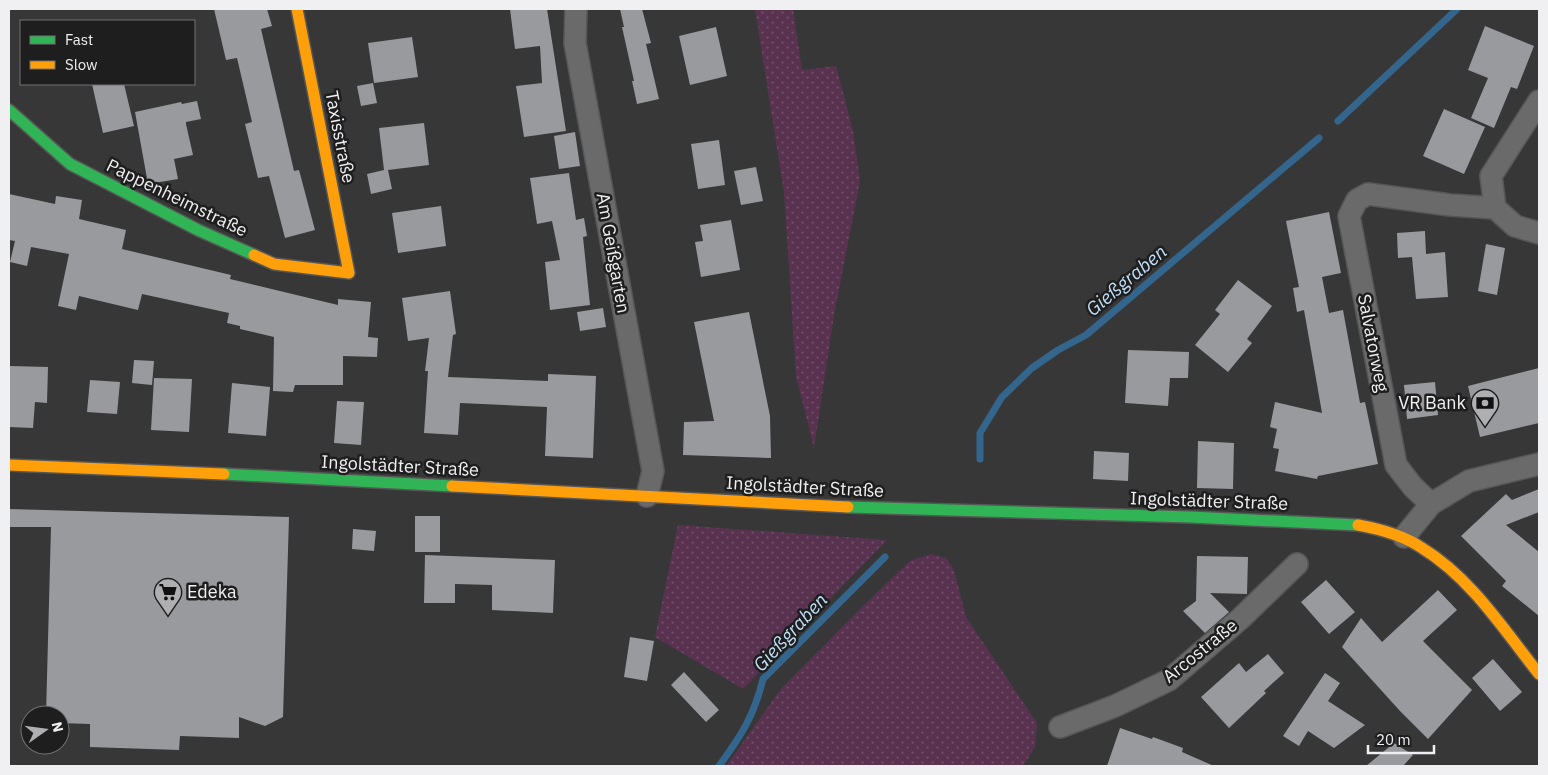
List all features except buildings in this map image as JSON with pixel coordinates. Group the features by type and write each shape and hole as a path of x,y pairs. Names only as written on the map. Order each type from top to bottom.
{"main road":[{"name":"Taxisstraße","path":"297,9 349,273"},
{"name":"Pappenheimstraße","path":"9,110 70,164 198,230 274,264 349,273"},
{"name":"Ingolstädter Straße","path":"9,465 267,476 810,506 1354,524 1380,529 1404,537 1430,552 1462,580 1539,674"}],"street":[{"name":"Am Geißgarten","path":"576,9 575,42 653,471 647,496"},
{"path":"1539,101 1491,176 1495,208 1515,226 1539,233"},
{"name":"Salvatorweg","path":"1431,504 1396,466 1349,216 1356,200 1368,194 1450,205 1495,208"},
{"path":"1404,537 1431,504 1469,481 1539,464"},
{"name":"Arcostraße","path":"1060,727 1115,706 1169,680 1240,619 1298,564"}],"shaded area":[{"path":"755,9 793,9 802,70 836,66 853,131 860,181 834,315 814,448 796,376 784,192"},
{"path":"678,525 887,540 743,689 655,637"},
{"path":"931,554 946,558 954,570 966,617 1037,723 1035,747 1023,766 726,766 781,689 910,561"}],"waterway":[{"name":"Gießgraben","path":"1338,121 1457,9"},
{"name":"Gießgraben","path":"980,459 980,433 1002,397 1032,368 1058,350 1086,335 1319,138"},
{"name":"Gießgraben","path":"719,766 746,725 763,679 885,557"}],"traffic: fast":[{"path":"9,110 70,164 198,230 254,255"},
{"path":"224,474 452,486"},
{"path":"848,507 1190,517 1358,525"}],"traffic: slow":[{"path":"254,255 274,264 349,273 297,9"},
{"path":"9,465 224,474"},
{"path":"452,486 848,507"},
{"path":"1358,525 1399,536 1415,543 1440,560 1486,606 1539,674"}],"place":[{"name":"VR Bank","path":"1485,427"},
{"name":"Edeka","path":"168,616"}]}
